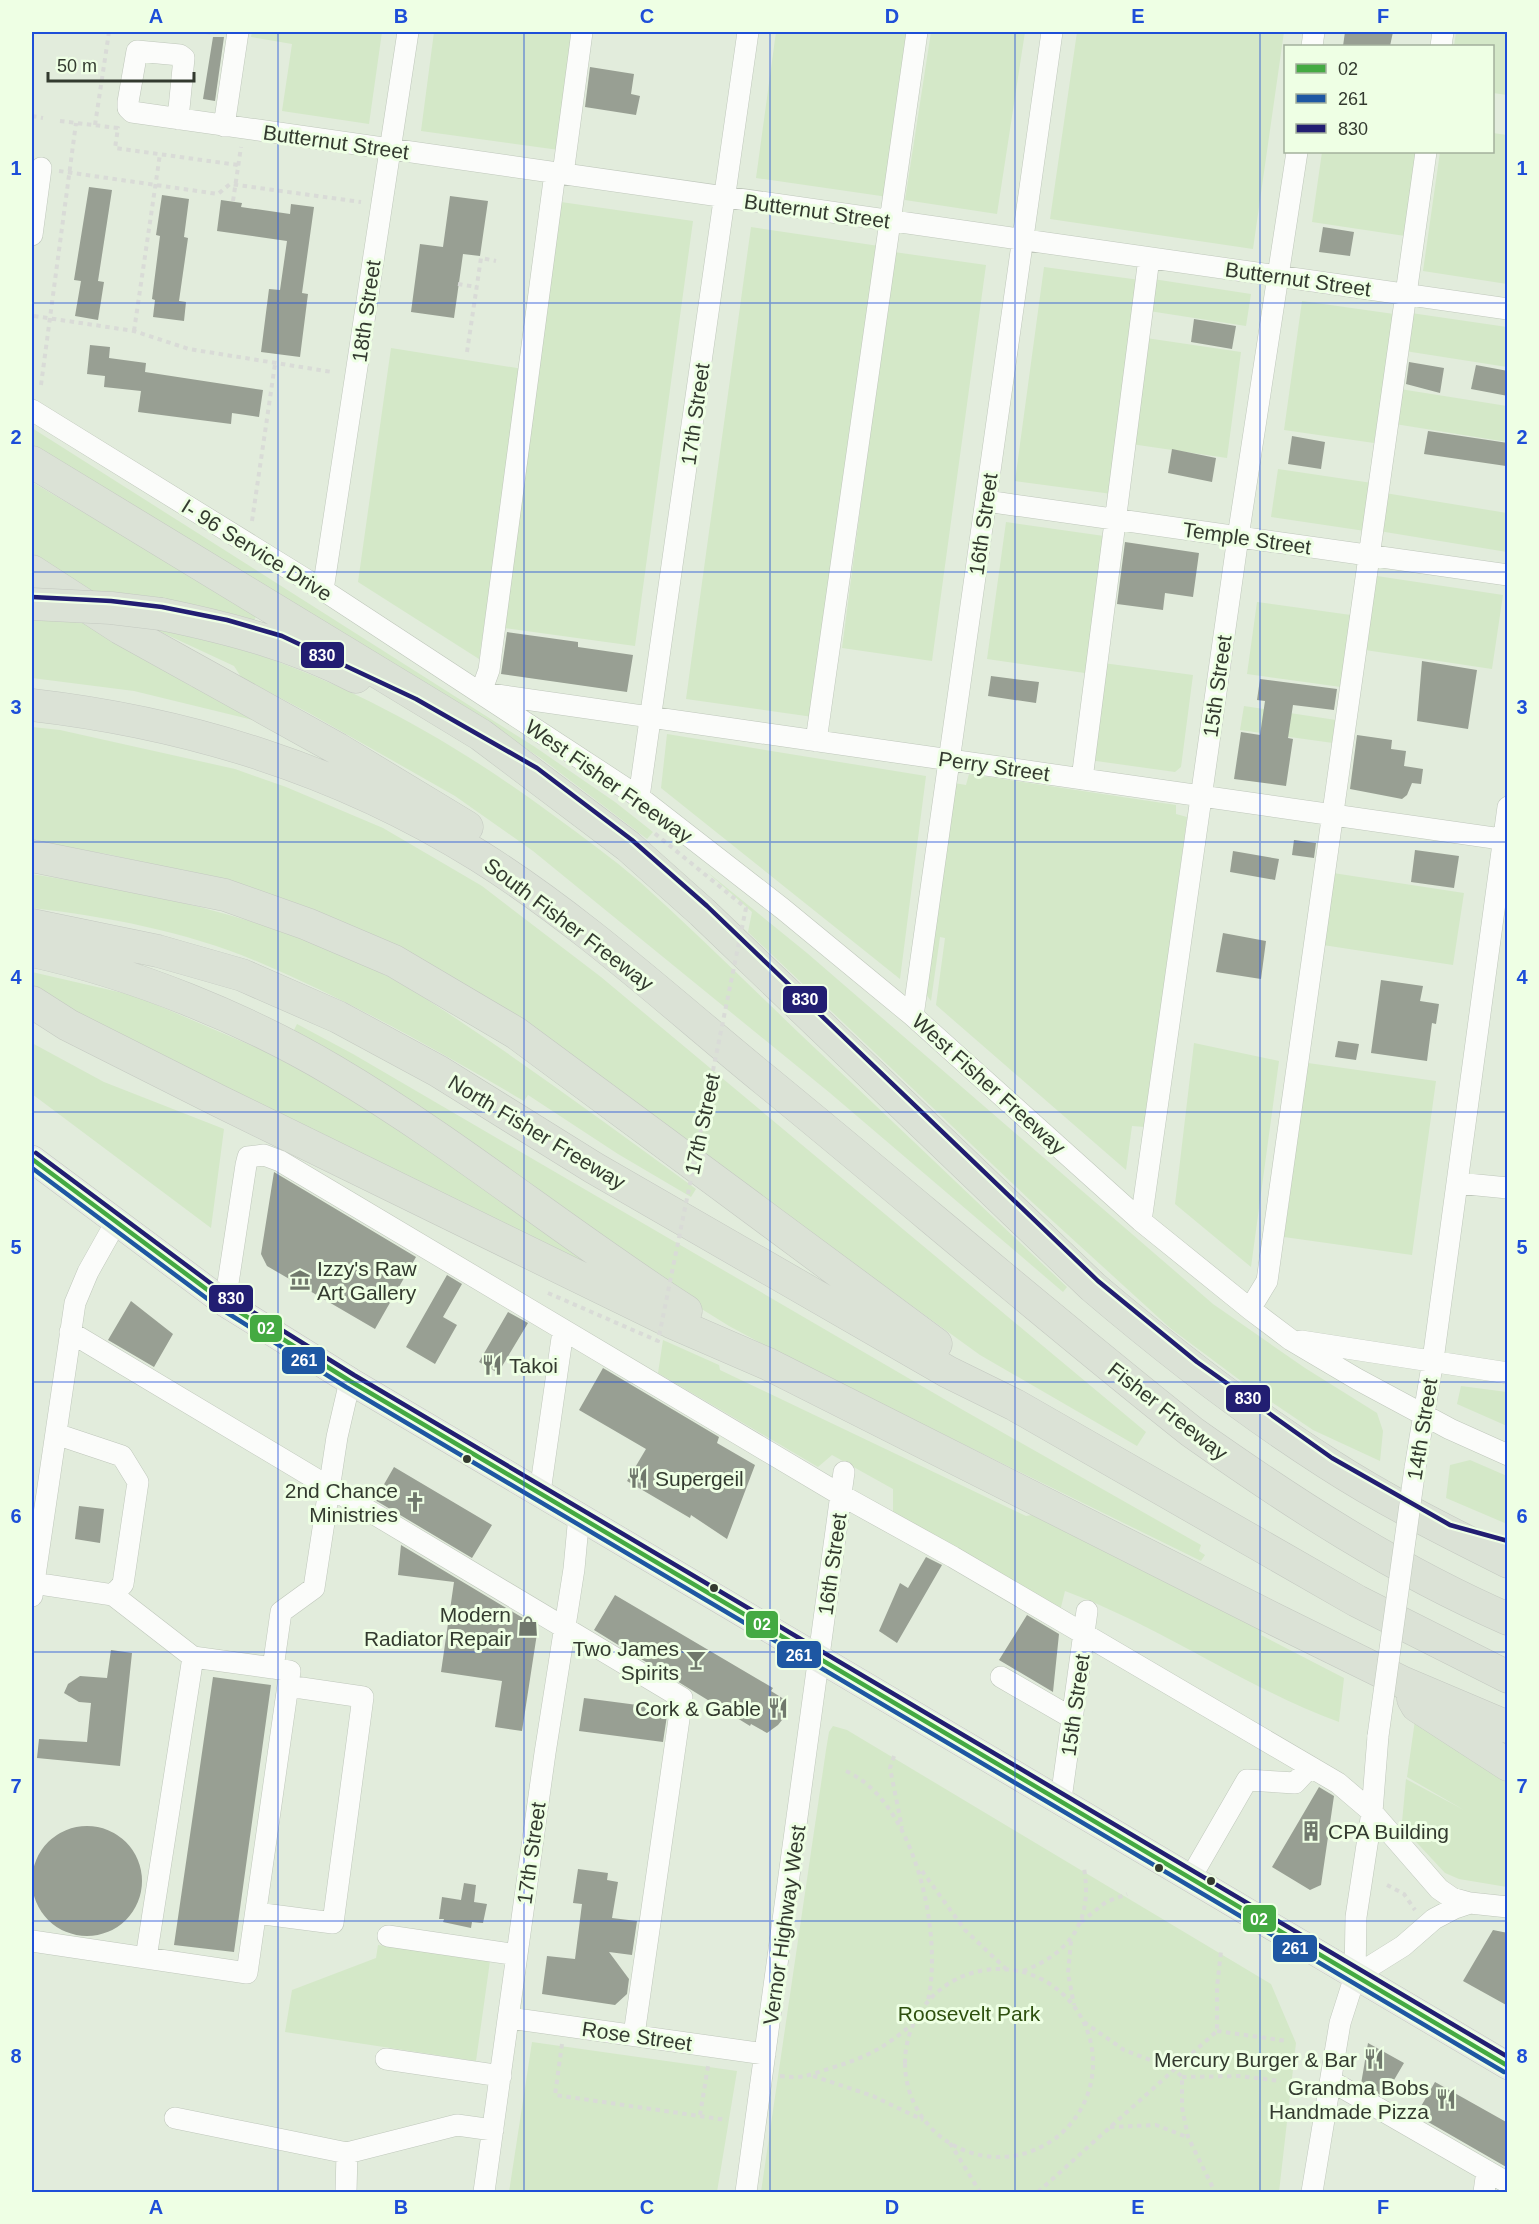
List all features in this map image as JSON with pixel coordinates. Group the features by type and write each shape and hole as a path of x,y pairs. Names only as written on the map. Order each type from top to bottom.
{"highway":[{"path":"32,462 481,735 628,846 702,912 1093,1287 1142,1328 1248,1410 1328,1464 1447,1532 1508,1562"},
{"path":"32,572 120,628 415,793 512,858 571,902 783,1079 860,1158"},
{"path":"32,604 111,608 161,614 226,627 280,643 350,674 413,706 533,775"},
{"name":"South Fisher Freeway","path":"32,705 166,726 273,757 371,798 424,825 478,856 534,894 860,1158"},
{"path":"32,856 225,895 307,924 394,962 516,1033 907,1324 957,1358 1015,1405 1346,1595 1508,1677"},
{"name":"North Fisher Freeway","path":"32,926 159,951 242,975 338,1017 438,1071 594,1168 908,1349 1015,1405"},
{"path":"32,951 125,976 251,1027 334,1071 400,1113 639,1280 768,1364"},
{"path":"32,1002 68,1025 241,1112 671,1322 768,1364 1404,1683 1508,1726"},
{"name":"Fisher Freeway","path":"860,1158 1192,1432 1270,1487 1336,1528 1508,1619"},
{"path":"1447,1532 1508,1549"},
{"path":"1404,1683 1417,1706 1508,1765"}],"main road":[{"path":"32,1159 225,1303 350,1381 1061,1799 1508,2066"}],"street":[{"path":"224,126 238,32"},
{"name":"18th Street","path":"322,590 408,32"},
{"path":"481,692 489,670 559,173 582,32"},
{"name":"17th Street","path":"639,797 748,32"},
{"path":"816,741 917,32"},
{"name":"16th Street","path":"913,1016 1052,32"},
{"name":"Butternut Street","path":"178,119 186,63 180,55 137,51 128,108 132,112 178,119 224,126 390,150 1508,309"},
{"name":"15th Street","path":"1141,1221 1238,537 1280,276 1297,153"},
{"path":"1250,1309 1268,1281 1426,153"},
{"path":"32,235 41,168"},
{"path":"1082,779 1149,258"},
{"name":"I- 96 Service Drive","path":"32,410 322,590 481,692"},
{"name":"Temple Street","path":"986,501 1508,575"},
{"name":"Perry Street","path":"481,692 1505,839"},
{"name":"West Fisher Freeway","path":"481,692 639,797 783,909 913,1016 1141,1221 1291,1340 1422,1415 1508,1455"},
{"name":"14th Street","path":"1312,2193 1340,2023 1354,1976 1356,1917 1372,1812 1377,1736 1422,1415 1433,1360 1508,807"},
{"path":"225,1303 248,1157 256,1155 280,1161 841,1495 1085,1634 1338,1783 1372,1812 1439,1889 1452,1898 1470,1903 1508,1907"},
{"path":"1457,1183 1508,1188"},
{"path":"32,1923 37,1942 247,1973 291,1671 193,1657 113,1595 32,1590 75,1303 88,1272 116,1222"},
{"path":"540,1492 563,1331"},
{"path":"70,1332 682,1698 634,2036"},
{"path":"1291,1340 1508,1373"},
{"path":"273,1668 281,1612 314,1588 328,1486 350,1381"},
{"path":"56,1434 122,1456 138,1482 123,1584 113,1595"},
{"name":"16th Street","path":"819,1657 844,1472"},
{"name":"17th Street","path":"484,2193 574,1569 579,1515"},
{"name":"15th Street","path":"1061,1799 1087,1611"},
{"path":"146,1958 193,1657"},
{"name":"Vernor Highway West","path":"746,2193 819,1657"},
{"path":"1000,1677 1072,1718"},
{"path":"256,1913 333,1923 363,1697 288,1686"},
{"path":"1191,1877 1247,1780 1295,1783 1310,1767"},
{"path":"1354,1976 1403,1946 1434,1919 1470,1903"},
{"path":"388,1936 517,1955"},
{"name":"Rose Street","path":"509,2018 765,2054"},
{"path":"386,2059 501,2076"},
{"path":"1330,2081 1508,2183"},
{"path":"175,2118 347,2153 457,2125 493,2130"},
{"path":"346,2193 347,2153"},
{"path":"1484,2193 1487,2171"}],"path":[{"path":"95,125 109,32"},
{"path":"206,32 213,33"},
{"path":"32,116 44,118"},
{"path":"60,121 118,128 115,148 238,165"},
{"path":"41,385 76,123"},
{"path":"233,201 242,146"},
{"path":"134,331 160,154"},
{"path":"41,168 218,194 230,184 361,202"},
{"path":"467,352 481,258 496,261"},
{"path":"458,284 477,287"},
{"path":"34,316 134,331 189,350 332,372"},
{"path":"252,521 275,364"},
{"name":"17th Street","path":"548,1293 658,1341 746,908 653,832"},
{"path":"894,1756 891,1775 903,1831 919,1868 965,1930 1007,1969"},
{"path":"846,1771 868,1785 903,1831"},
{"path":"919,1868 932,1942 928,2001"},
{"path":"1074,2006 1068,1973 1071,1941 1081,1922 1086,1892 1084,1868"},
{"path":"1387,1885 1404,1894 1415,1910"},
{"path":"1081,1922 1106,1902 1127,1894"},
{"path":"1022,1971 1047,1961 1071,1941"},
{"path":"1038,2193 1217,2031 1217,1987 1221,1951"},
{"path":"924,2120 911,2096 905,2072 906,2046 914,2022 928,2001 948,1983 973,1972 1007,1969 1022,1971 1060,1990 1084,2022 1093,2051 1092,2081 1082,2109 1063,2133 1037,2150 1008,2157 978,2155 950,2143"},
{"path":"779,2076 801,2079 873,2054 914,2022"},
{"path":"1084,2022 1124,2050 1174,2069 1182,2077 1182,2107 1188,2137 1215,2193"},
{"path":"1217,2031 1287,2041"},
{"path":"562,2043 555,2095 727,2120"},
{"path":"700,2115 708,2065"},
{"path":"812,2076 873,2096 924,2120 950,2143 980,2193"},
{"path":"1182,2077 1239,2076 1281,2081"},
{"path":"1110,2128 1156,2125 1188,2137"},
{"path":"1045,2193 1047,2184"}],"green space":[{"path":"252,32 382,32 369,124 282,111 292,44 251,37"},
{"path":"434,32 574,34 559,150 421,131"},
{"path":"776,32 911,32 888,197 756,178"},
{"path":"931,32 1025,32 997,214 905,200"},
{"path":"1077,32 1284,32 1253,249 1050,219"},
{"path":"1456,32 1507,32 1507,95 1494,93 1494,45 1454,45"},
{"path":"1494,133 1507,135 1507,284 1423,271 1440,153 1494,153"},
{"path":"1322,153 1418,153 1405,236 1312,222"},
{"path":"561,202 693,221 635,646 504,628"},
{"path":"751,227 879,246 813,717 686,699"},
{"path":"894,252 986,265 932,661 842,648"},
{"path":"1044,267 1140,280 1112,494 1015,481"},
{"path":"1153,279 1251,294 1246,326 1149,311"},
{"path":"1302,301 1394,314 1374,443 1284,430"},
{"path":"1411,313 1507,327 1507,367 1405,351"},
{"path":"1146,338 1241,352 1227,458 1131,444"},
{"path":"391,348 523,369 479,659 358,582"},
{"path":"1400,389 1507,406 1507,442 1395,424"},
{"path":"32,428 535,747 615,802 653,832 647,839 542,759 495,728 32,449"},
{"path":"1278,469 1372,483 1365,531 1271,517"},
{"path":"32,482 257,615 253,622 95,594 32,553"},
{"path":"1385,493 1507,513 1507,552 1379,531"},
{"path":"1006,522 1111,537 1092,674 987,659"},
{"path":"1377,576 1503,595 1492,669 1365,650"},
{"path":"1257,602 1351,615 1341,687 1247,674"},
{"path":"32,618 84,620 192,687 196,680 267,727 253,720 134,691 32,678"},
{"path":"148,626 203,638 257,655 310,674 361,697 459,751 553,815 619,864 660,900 1067,1287 1063,1292 830,1093 533,851 455,796 241,677 234,666"},
{"path":"1103,663 1193,675 1181,767 1175,772 1089,760"},
{"path":"1244,706 1336,720 1333,743 1240,730"},
{"path":"32,727 60,730 235,769 286,787 383,828 482,886 601,977 1146,1432 1137,1446 980,1355 507,1013 201,875 107,854 32,842"},
{"path":"667,734 926,776 900,979 661,788"},
{"path":"969,774 1176,805 1176,814 1187,817 1145,1127 1132,1126 1126,1170 936,1005 945,938 940,937 931,1001 925,993 954,783 966,785"},
{"path":"706,871 807,953 1213,1304 1305,1368 1377,1413 1383,1431 1380,1461 1313,1430 1245,1384 1170,1328 1033,1203 748,932 752,912"},
{"path":"1333,873 1464,893 1453,965 1323,945"},
{"path":"32,874 209,909 296,936 379,972 423,997 494,1044 696,1189 691,1197 618,1154 528,1095 524,1101 362,1011 261,963 206,943 148,927 32,908"},
{"path":"32,972 136,996 262,1050 330,1086 473,1177 506,1205 592,1267 132,1044 32,987"},
{"path":"297,1024 353,1054 963,1410 1201,1545 1199,1551 1205,1555 1201,1561 796,1362 729,1326 655,1280 293,1032"},
{"path":"32,1043 104,1082 224,1129 211,1228 32,1094"},
{"path":"1194,1043 1279,1061 1251,1267 1175,1204"},
{"path":"1308,1063 1436,1081 1412,1255 1284,1237"},
{"path":"663,1340 719,1365 720,1370 1026,1516 1032,1515 1262,1630 1261,1635 1344,1678 1339,1722 1269,1692 1135,1621 1065,1591 1059,1615 893,1513 893,1489 832,1455 818,1467 658,1373"},
{"path":"1461,1386 1507,1392 1507,1426 1457,1404"},
{"path":"1470,1460 1507,1476 1507,1524 1446,1498 1450,1465"},
{"path":"1415,1720 1507,1780 1507,1887 1459,1879 1445,1873 1406,1831 1402,1822 1406,1779 1464,1810 1407,1777"},
{"name":"Roosevelt Park","path":"833,1726 847,1730 1271,1984 1296,2043 1279,2192 761,2192 826,1750 829,1732"},
{"path":"378,1945 490,1961 476,2061 285,2032 292,1990 376,1958"},
{"path":"532,2042 737,2071 717,2192 509,2192"}],"building":[{"path":"1345,32 1393,32 1390,45 1343,45"},
{"path":"213,37 224,37 215,101 203,99"},
{"path":"590,67 634,74 631,94 640,96 636,115 585,107"},
{"path":"89,187 112,190 98,281 104,282 98,320 75,316 81,281 74,280"},
{"path":"162,195 189,199 184,237 188,238 179,301 186,302 184,321 153,317 155,300 152,299 160,236 156,235"},
{"path":"450,196 488,201 480,256 463,254 454,318 411,312 420,244 443,247"},
{"path":"221,200 242,203 241,207 290,214 291,204 314,207 302,293 308,294 300,357 261,352 269,289 280,290 287,241 217,231"},
{"path":"1323,227 1354,232 1350,256 1319,252"},
{"path":"1194,319 1236,326 1232,349 1191,342"},
{"path":"90,345 110,347 109,358 146,363 145,372 263,390 259,417 232,413 231,424 138,412 141,391 104,387 105,376 87,374"},
{"path":"1409,362 1444,368 1440,393 1406,384"},
{"path":"1476,365 1508,371 1508,396 1471,389"},
{"path":"1428,431 1508,443 1506,466 1424,454"},
{"path":"1292,436 1325,442 1321,469 1288,464"},
{"path":"1172,449 1216,458 1212,482 1168,473"},
{"path":"1125,542 1199,553 1193,597 1165,593 1163,610 1117,604"},
{"path":"507,632 578,642 578,647 633,655 627,692 501,674"},
{"path":"1422,661 1477,670 1468,729 1417,721"},
{"path":"991,676 1039,682 1036,703 988,696"},
{"path":"1260,679 1337,689 1334,710 1293,705 1288,738 1293,739 1286,786 1234,779 1241,732 1260,735 1265,701 1257,700"},
{"path":"1357,735 1392,740 1391,749 1406,751 1404,766 1423,769 1421,784 1412,783 1407,795 1402,799 1350,789"},
{"path":"1294,840 1316,843 1314,858 1292,855"},
{"path":"1415,850 1459,856 1454,888 1411,882"},
{"path":"1233,851 1279,859 1275,880 1230,872"},
{"path":"1223,933 1266,941 1261,979 1216,972"},
{"path":"1381,980 1423,986 1420,1001 1439,1004 1436,1024 1432,1023 1427,1061 1371,1053"},
{"path":"1338,1041 1359,1044 1356,1060 1335,1057"},
{"path":"274,1172 416,1257 375,1329 267,1266 261,1254"},
{"path":"447,1275 462,1284 443,1317 457,1325 435,1364 406,1347"},
{"path":"131,1301 173,1334 154,1367 108,1340"},
{"path":"508,1312 528,1323 498,1373 479,1362"},
{"path":"603,1368 719,1437 717,1443 755,1465 727,1539 691,1515 690,1518 627,1481 646,1449 579,1410"},
{"name":"2nd Chance Ministries","path":"394,1467 492,1525 472,1558 375,1500"},
{"path":"79,1506 104,1509 100,1543 75,1539"},
{"path":"401,1545 538,1627 522,1731 495,1727 502,1681 441,1672 454,1582 398,1575"},
{"path":"926,1557 942,1565 897,1643 879,1631 900,1583 908,1588"},
{"path":"615,1595 773,1688 771,1691 787,1701 786,1715 767,1733 751,1724 750,1726 594,1630"},
{"path":"1027,1615 1059,1634 1053,1692 999,1660"},
{"path":"111,1650 132,1653 120,1766 37,1758 39,1739 87,1742 91,1703 79,1702 64,1693 68,1684 80,1676 107,1678"},
{"path":"213,1677 271,1685 234,1952 174,1945"},
{"path":"584,1698 668,1709 663,1742 579,1731"},
{"name":"CPA Building","path":"1319,1787 1334,1796 1321,1885 1310,1890 1272,1867"},
{"path":"87,1826 108,1830 126,1842 138,1860 142,1881 138,1902 126,1920 108,1932 87,1936 66,1932 48,1920 36,1902 32,1881 36,1860 48,1842 66,1830"},
{"path":"578,1869 608,1873 607,1880 618,1882 612,1918 637,1921 632,1955 609,1952 629,1979 627,1994 615,2005 542,1994 547,1956 575,1959 582,1904 573,1903"},
{"path":"464,1883 476,1885 474,1902 487,1904 483,1923 472,1922 471,1928 443,1922 444,1919 439,1919 442,1897 461,1900"},
{"path":"1493,1930 1508,1933 1508,2006 1463,1981"},
{"path":"1368,2043 1404,2063 1384,2097 1361,2084"},
{"path":"1435,2082 1508,2123 1508,2168 1416,2115"}],"transit line":[{"name":"830","path":"32,597 111,601 162,607 227,620 282,636 416,699 537,768 632,840 707,906 1098,1281 1197,1362 1332,1458 1450,1525 1508,1541"},
{"name":"830","path":"36,1153 229,1297 354,1375 1508,2057"},
{"name":"02","path":"32,1159 225,1303 350,1381 1508,2066"},
{"name":"261","path":"32,1168 221,1309 346,1387 1504,2072"}],"place":[{"name":"Izzy's Raw Art Gallery","path":"300,1280"},
{"name":"Takoi","path":"492,1365"},
{"name":"Supergeil","path":"638,1478"},
{"name":"2nd Chance Ministries","path":"415,1502"},
{"name":"Modern Radiator Repair","path":"528,1626"},
{"name":"Two James Spirits","path":"696,1660"},
{"name":"Cork & Gable","path":"778,1708"},
{"name":"CPA Building","path":"1311,1831"},
{"name":"Mercury Burger & Bar","path":"1374,2059"},
{"name":"Grandma Bobs Handmade Pizza","path":"1446,2099"}]}
